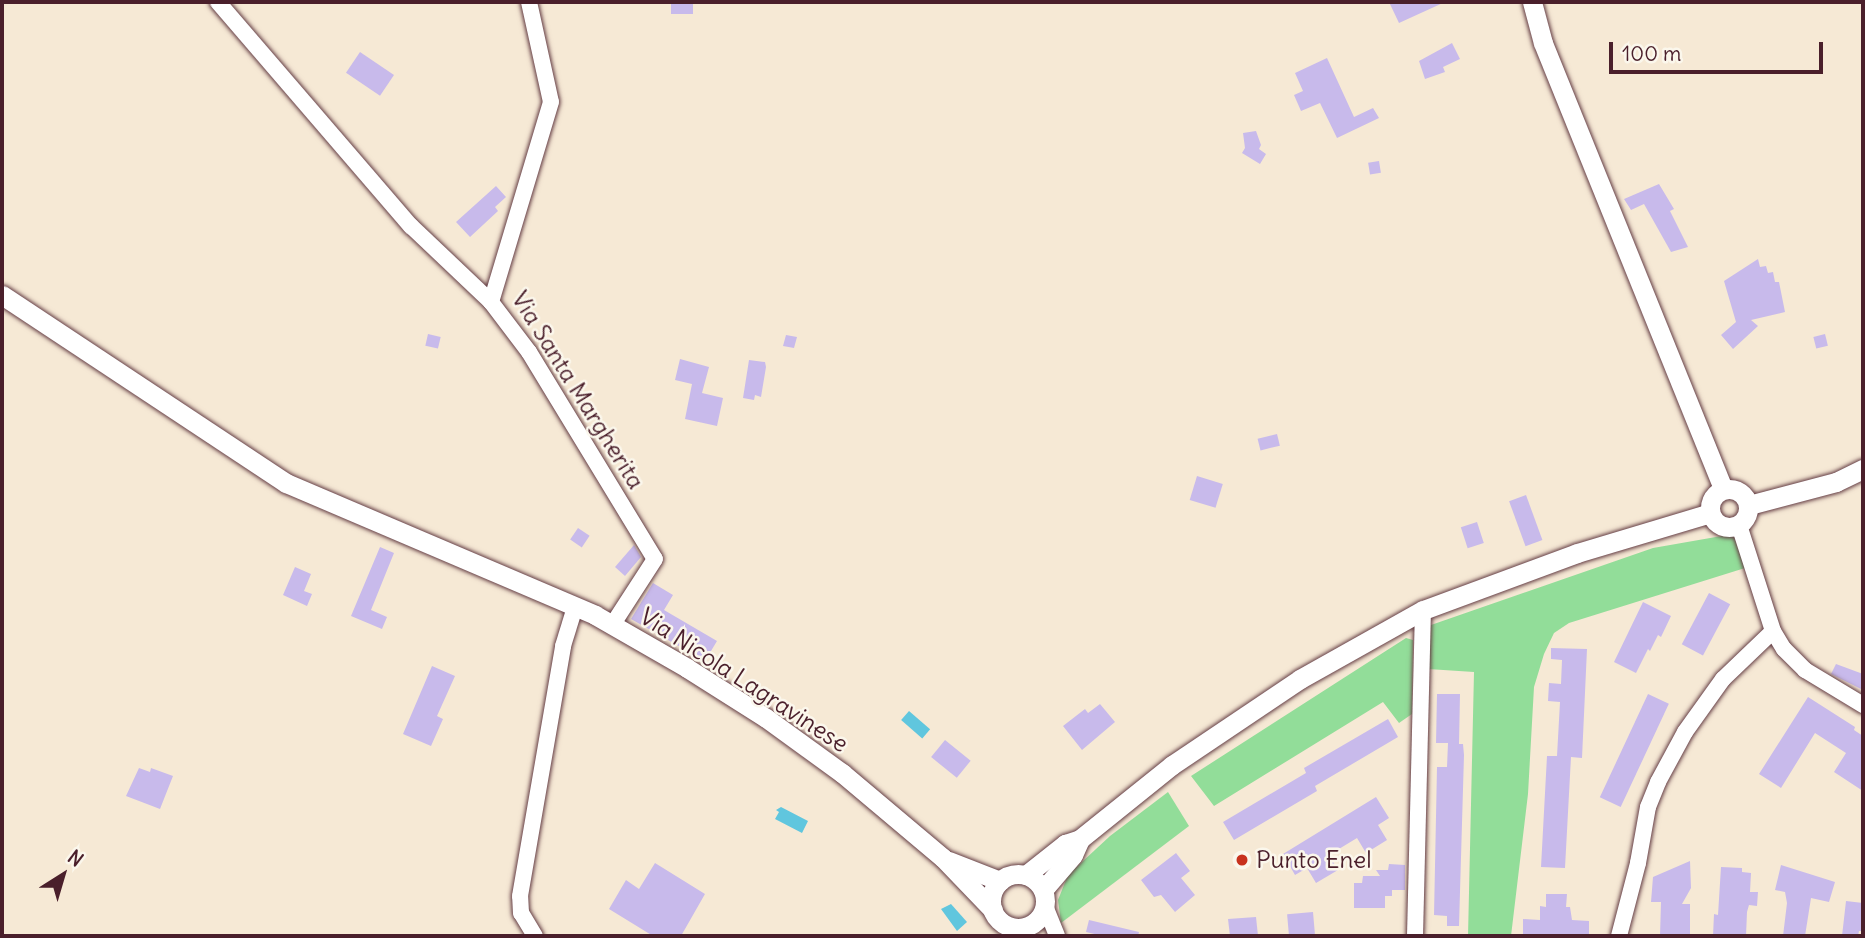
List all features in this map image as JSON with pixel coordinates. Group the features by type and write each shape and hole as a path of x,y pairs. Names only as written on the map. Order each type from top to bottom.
{"street":[{"path":"218,2 411,226 491,302"},
{"name":"Via Santa Margherita","path":"529,2 551,102 491,302 529,352 656,559 612,624"},
{"path":"1532,2 1543,43 1723,489"},
{"name":"Via Nicola Lagravinese","path":"2,295 286,483 612,624 766,718 842,773 943,858 993,910"},
{"path":"1749,505 1836,482 1863,469"},
{"path":"1836,482 1863,483"},
{"path":"1723,489 1740,491 1749,505 1745,520 1739,525 1723,526 1710,513 1710,503 1723,489"},
{"path":"1026,875 1065,844 1080,839 1172,765 1300,679 1423,610 1577,553 1710,513"},
{"path":"1739,525 1773,631 1784,649 1804,670 1863,705"},
{"path":"535,936 522,913 520,896 563,646 575,607"},
{"path":"1415,936 1423,610"},
{"path":"1619,936 1638,863 1648,807 1658,782 1685,732 1723,679 1773,631"},
{"path":"1057,936 1044,898 1036,881 1026,875 1017,874 1000,881 991,900 997,918 1024,931 1039,919 1044,898 1073,855 1080,839"},
{"name":"Via Nicola Lagravinese","path":"943,858 1000,881"}],"green space":[{"path":"1733,534 1745,568 1569,623 1554,633 1534,687 1528,794 1511,936 1468,936 1474,672 1428,669 1431,625 1653,548"},
{"path":"1406,638 1413,640 1412,714 1399,723 1383,702 1214,806 1191,776"},
{"path":"1168,792 1189,826 1061,923 1058,900 1068,875 1110,836"}],"water":[{"path":"909,711 930,729 922,738 901,720"},
{"path":"781,807 808,821 802,833 775,819 779,812 776,810"},
{"path":"951,904 967,922 957,931 941,909"}],"building":[{"path":"671,2 693,2 693,14 671,14"},
{"path":"1389,2 1445,2 1399,23"},
{"path":"1452,43 1460,59 1443,67 1445,72 1425,79 1419,61"},
{"path":"360,52 394,75 380,96 346,73"},
{"path":"1327,58 1354,117 1373,108 1379,118 1337,138 1320,103 1301,111 1294,95 1303,91 1295,73"},
{"path":"1256,131 1261,145 1259,149 1266,154 1260,164 1242,153 1245,148 1243,133"},
{"path":"1379,161 1381,173 1370,175 1368,163"},
{"path":"1659,184 1674,209 1670,211 1688,247 1671,252 1644,204 1631,210 1624,199"},
{"path":"496,186 506,197 495,207 498,211 470,237 456,222"},
{"path":"1758,259 1760,267 1766,266 1768,273 1773,272 1775,282 1779,282 1785,312 1751,320 1758,326 1733,349 1721,335 1736,322 1724,281"},
{"path":"428,334 441,337 438,349 425,346"},
{"path":"1825,334 1828,346 1816,349 1813,337"},
{"path":"786,335 797,337 794,348 783,346"},
{"path":"680,359 709,367 702,393 723,398 717,426 685,419 692,384 675,380"},
{"path":"749,360 765,362 766,367 761,397 755,395 754,400 743,398"},
{"path":"1277,434 1280,446 1260,450 1258,439"},
{"path":"1197,476 1223,484 1216,508 1190,500"},
{"path":"1526,495 1542,540 1526,546 1509,501"},
{"path":"1477,522 1484,543 1468,548 1461,527"},
{"path":"578,528 590,536 582,547 570,540"},
{"path":"634,545 641,557 625,576 615,567"},
{"path":"380,547 394,553 371,610 387,617 382,629 351,616"},
{"path":"295,567 311,574 304,591 312,594 307,606 283,595"},
{"path":"653,583 673,595 664,610 717,641 705,661 631,619"},
{"path":"1709,593 1730,604 1703,655 1682,644"},
{"path":"1643,602 1671,616 1661,637 1658,635 1650,651 1648,649 1636,673 1614,662"},
{"path":"1551,648 1587,649 1582,758 1571,757 1565,868 1541,867 1547,756 1557,756 1560,702 1548,701 1549,683 1561,684 1562,660 1551,659"},
{"path":"1836,664 1863,674 1863,690 1831,674"},
{"path":"432,666 455,676 437,716 443,719 431,746 403,734"},
{"path":"1437,694 1460,694 1459,744 1463,744 1464,755 1459,926 1447,926 1447,916 1434,915 1437,767 1447,767 1448,743 1436,743"},
{"path":"1648,694 1669,704 1621,807 1600,797"},
{"path":"1808,697 1855,727 1854,730 1863,736 1863,791 1834,772 1846,753 1815,733 1781,788 1759,774"},
{"path":"1100,704 1115,722 1082,750 1063,726 1085,709 1088,713"},
{"path":"1388,719 1398,737 1315,786 1317,791 1234,840 1223,822 1306,773 1304,768"},
{"path":"945,740 971,761 957,778 931,757"},
{"path":"139,768 150,772 151,768 173,776 160,809 126,796"},
{"path":"1376,797 1389,818 1378,825 1387,840 1366,853 1357,838 1329,855 1338,870 1316,883 1307,868 1295,875 1283,854"},
{"path":"1176,853 1190,871 1181,878 1195,895 1175,912 1161,895 1154,897 1141,880"},
{"path":"1690,861 1691,888 1682,904 1690,904 1690,936 1660,936 1661,902 1651,902 1653,877"},
{"path":"655,863 705,894 681,936 653,936 609,909 626,880 639,889"},
{"path":"1389,864 1405,865 1405,890 1392,890 1392,896 1385,896 1385,908 1354,908 1354,883 1362,883 1363,876 1380,876 1376,870 1388,870"},
{"path":"1781,865 1835,882 1829,902 1811,898 1805,936 1783,936 1787,903 1785,892 1775,890"},
{"path":"1721,867 1742,868 1742,872 1751,873 1750,892 1758,892 1757,906 1749,905 1747,912 1746,936 1713,936 1714,914 1718,915"},
{"path":"1546,894 1567,894 1566,907 1570,907 1572,920 1589,921 1589,936 1523,936 1523,919 1540,920 1540,906 1546,907"},
{"path":"1846,901 1863,903 1863,931 1859,931 1858,936 1842,936"},
{"path":"1313,912 1315,936 1289,936 1287,914"},
{"path":"1256,917 1258,936 1230,936 1228,919"},
{"path":"1089,920 1139,932 1138,936 1103,936 1086,932"}],"place":[{"name":"Punto Enel","path":"1242,860"}]}
